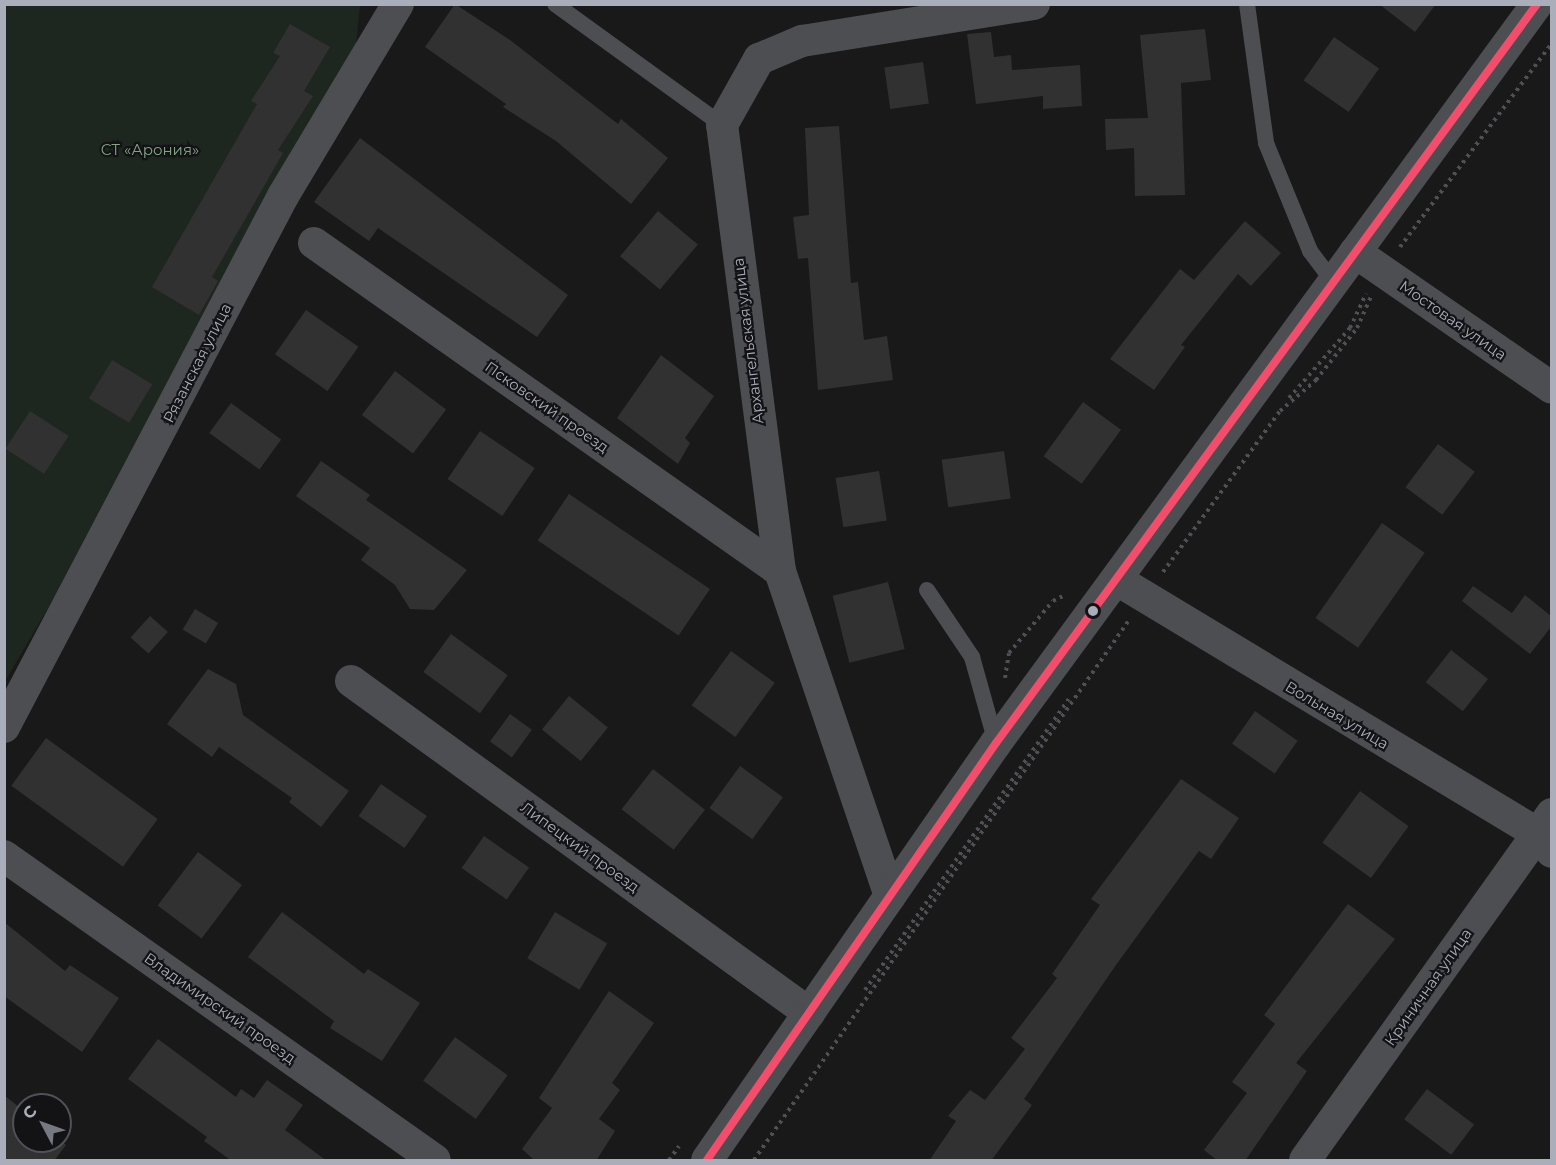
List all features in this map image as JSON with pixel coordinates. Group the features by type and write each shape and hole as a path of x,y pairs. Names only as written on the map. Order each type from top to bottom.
{"street":[{"name":"Рязанская улица","path":"4,727 283,196 398,4"},
{"path":"722,125 759,59 802,41 1034,4"},
{"path":"707,1161 996,743 1119,581 1333,282 1537,4"},
{"name":"Архангельская улица","path":"722,125 780,571 890,896"},
{"name":"Псковский проезд","path":"314,243 780,571"},
{"name":"Мостовая улица","path":"1355,252 1551,388"},
{"name":"Вольная улица","path":"1119,581 1546,833"},
{"name":"Липецкий проезд","path":"351,681 809,1013"},
{"name":"Криничная улица","path":"1305,1161 1546,833"},
{"name":"Владимирский проезд","path":"4,856 435,1161"}],"lane":[{"path":"555,4 722,125"},
{"path":"1247,4 1266,143 1310,251 1333,282"},
{"path":"927,591 972,657 996,743"}],"green space":[{"name":"СТ «Арония»","path":"5,5 360,5 351,96 5,681"}],"building":[{"path":"455,4 510,40 618,124 621,119 668,158 631,204 556,141 503,107 506,104 425,47"},
{"path":"1379,4 1436,4 1415,32"},
{"path":"290,24 330,47 304,91 313,96 278,150 283,153 212,277 218,281 199,315 152,287 257,104 251,101 280,56 273,53"},
{"path":"1205,29 1211,80 1181,83 1185,195 1135,196 1134,148 1106,150 1105,119 1148,118 1140,35"},
{"path":"991,32 994,57 1011,55 1012,70 1080,65 1082,106 1043,109 1043,96 976,104 967,34"},
{"path":"1334,37 1379,69 1349,112 1304,80"},
{"path":"923,62 929,104 890,109 884,67"},
{"path":"839,126 851,283 858,282 864,340 887,336 893,380 818,390 808,258 798,259 793,217 809,215 805,128"},
{"path":"360,138 568,295 537,337 378,228 369,241 314,202"},
{"path":"658,211 698,244 660,290 620,256"},
{"path":"1245,221 1281,253 1251,286 1238,274 1181,345 1185,347 1154,390 1110,359 1180,269 1194,280"},
{"path":"306,310 358,347 327,391 275,354"},
{"path":"661,355 714,396 685,438 690,443 678,464 617,418"},
{"path":"112,360 152,384 129,423 89,399"},
{"path":"395,371 446,410 413,453 362,415"},
{"path":"1083,402 1121,430 1082,484 1044,456"},
{"path":"231,403 281,439 259,469 209,433"},
{"path":"30,411 69,436 44,474 5,449"},
{"path":"480,431 535,468 502,516 448,479"},
{"path":"1438,444 1475,472 1442,515 1406,487"},
{"path":"1004,451 1011,499 948,507 942,460"},
{"path":"321,461 370,495 366,500 467,570 434,610 410,609 395,585 361,560 370,548 296,496"},
{"path":"879,471 887,520 843,527 836,478"},
{"path":"569,494 710,589 679,635 538,540"},
{"path":"1382,523 1425,553 1358,648 1315,618"},
{"path":"888,582 905,649 849,663 833,596"},
{"path":"1473,586 1512,613 1525,595 1551,616 1551,627 1530,654 1462,601"},
{"path":"195,609 218,623 206,643 183,630"},
{"path":"150,616 168,632 148,654 131,638"},
{"path":"451,634 508,675 480,713 423,672"},
{"path":"1451,650 1488,679 1463,711 1426,682"},
{"path":"731,651 775,683 735,737 692,705"},
{"path":"208,669 236,684 243,715 349,791 321,827 289,802 292,798 219,747 212,757 167,724"},
{"path":"569,696 608,727 581,761 542,729"},
{"path":"1255,711 1298,741 1275,774 1232,744"},
{"path":"510,714 532,730 512,757 490,742"},
{"path":"46,738 158,819 123,867 11,786"},
{"path":"740,766 783,797 752,839 709,808"},
{"path":"653,769 705,810 674,850 622,809"},
{"path":"1181,779 1239,818 1211,859 1199,851 1116,965 1024,1099 1032,1105 991,1161 929,1161 956,1121 948,1116 970,1090 985,1100 1025,1049 1011,1038 1057,978 1052,974 1100,905 1091,899"},
{"path":"381,784 427,816 405,848 359,816"},
{"path":"1360,791 1409,826 1371,878 1322,843"},
{"path":"484,836 529,868 507,899 462,868"},
{"path":"198,852 242,885 202,939 158,906"},
{"path":"1348,904 1395,939 1296,1063 1307,1071 1245,1161 1218,1161 1204,1150 1247,1093 1232,1082 1275,1024 1264,1015"},
{"path":"282,912 364,974 368,969 420,1003 382,1061 330,1028 334,1021 248,957"},
{"path":"555,912 607,943 579,990 527,958"},
{"path":"4,922 65,971 70,965 119,998 82,1052 4,996"},
{"path":"609,991 654,1023 612,1083 620,1090 599,1119 615,1131 596,1161 535,1161 522,1149 552,1108 539,1098"},
{"path":"455,1037 508,1075 476,1119 423,1081"},
{"path":"158,1039 236,1097 241,1089 254,1098 267,1080 303,1105 285,1130 327,1161 232,1161 204,1141 207,1137 128,1079"},
{"path":"1427,1089 1474,1125 1451,1155 1404,1119"},
{"path":"4,1095 12,1101 12,1153 60,1153 54,1161 4,1161"}],"transit line":[{"path":"707,1160 996,743 1537,4"}]}
